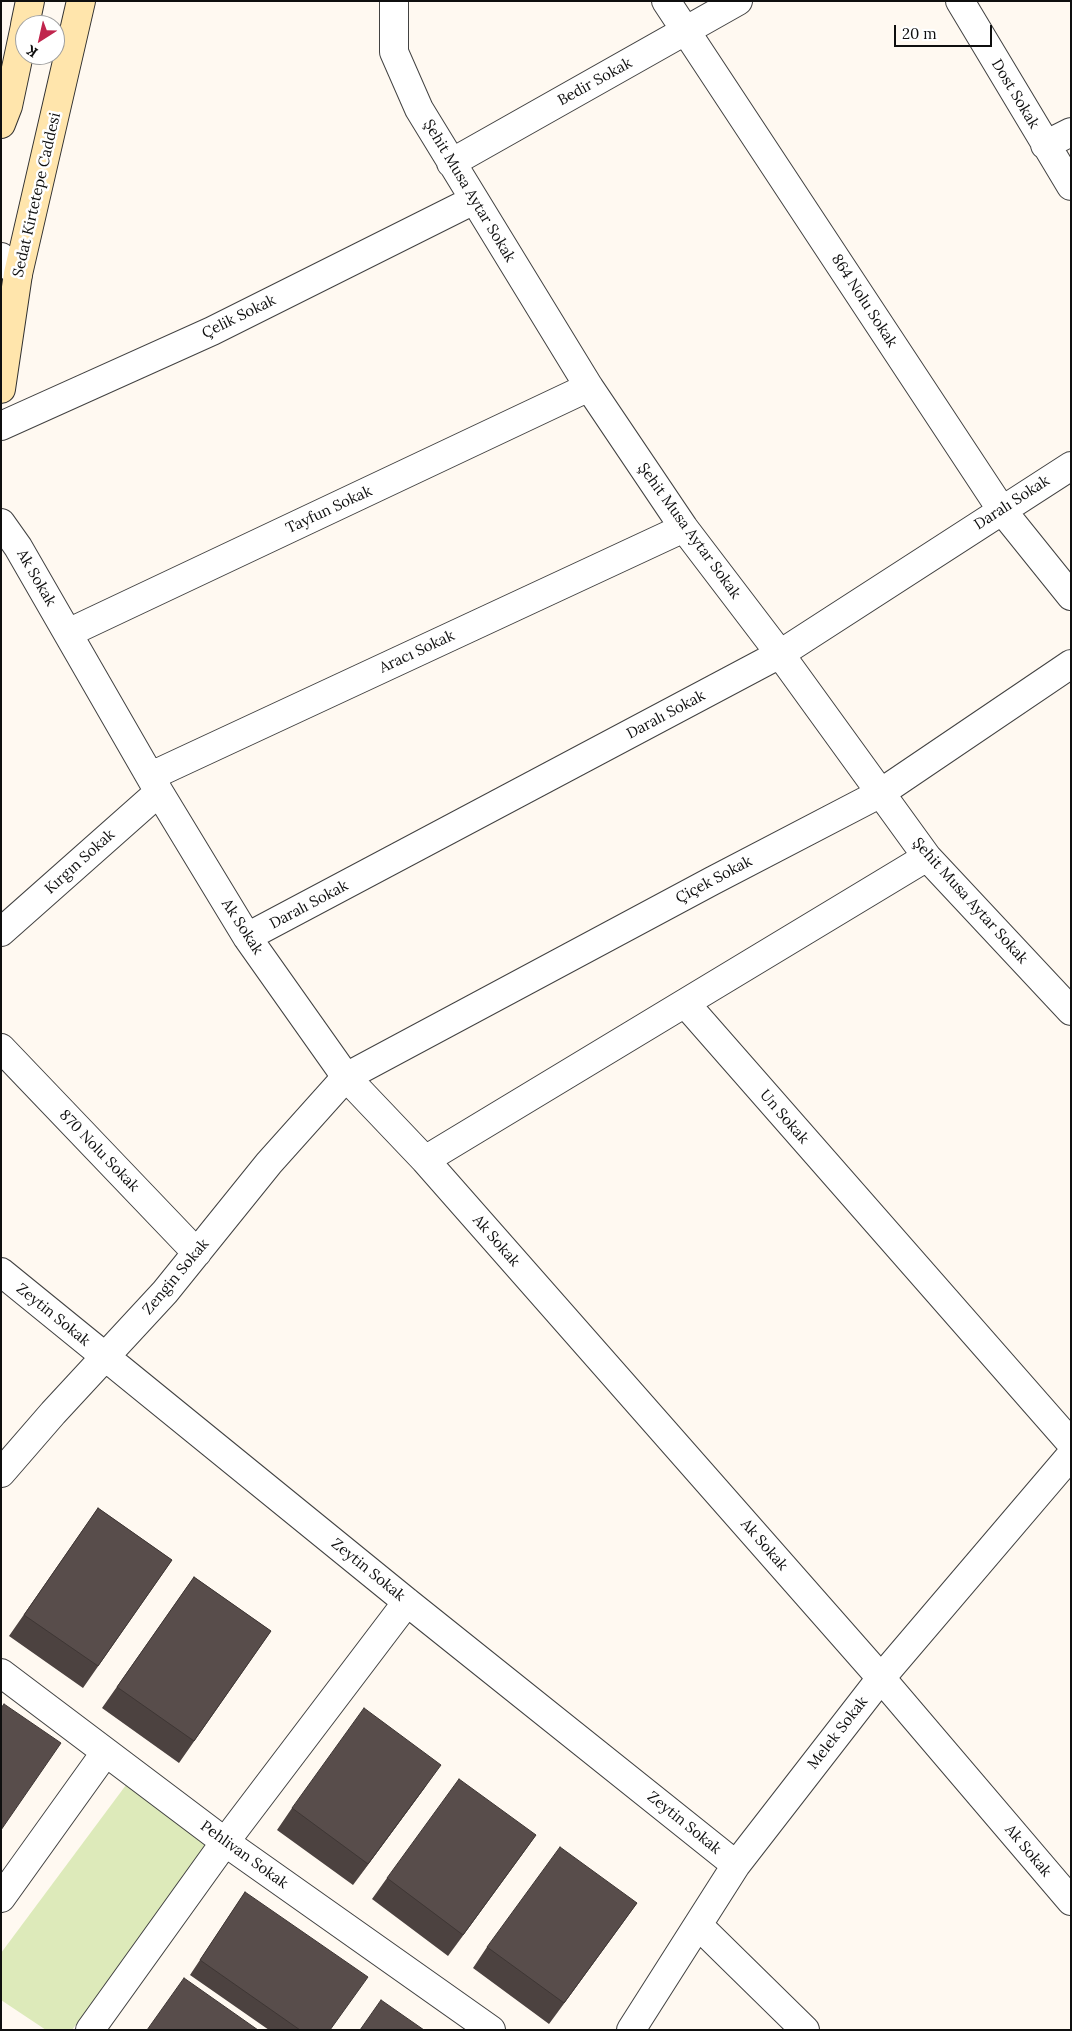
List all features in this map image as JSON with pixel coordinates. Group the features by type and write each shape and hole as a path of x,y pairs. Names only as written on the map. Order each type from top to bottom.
{"main road":[{"path":"27,15 30,1"},
{"name":"Sedat Kirtetepe Caddesi","path":"1,389 10,266 81,1"},
{"path":"4,114 16,65"}],"street":[{"name":"Şehit Musa Aytar Sokak","path":"394,1 394,52 419,109 589,387 684,528 780,654 927,857 1071,1011"},
{"name":"864 Nolu Sokak","path":"666,1 1001,509 1071,596"},
{"name":"Bedir Sokak","path":"451,162 738,1"},
{"name":"Dost Sokak","path":"960,1 1071,186"},
{"path":"1045,145 1071,132"},
{"name":"Çelik Sokak","path":"1,426 212,330 474,200"},
{"name":"Tayfun Sokak","path":"68,633 589,387"},
{"name":"Daralı Sokak","path":"247,938 780,654 1001,509 1071,466"},
{"name":"Ak Sokak","path":"1,523 18,547 155,784 247,938 346,1076 425,1160 881,1678 1071,1901"},
{"name":"Aracı Sokak","path":"155,784 684,528"},
{"name":"Çiçek Sokak","path":"346,1076 695,890 880,794 1071,664"},
{"name":"Kırgın Sokak","path":"1,932 155,784"},
{"path":"425,1160 927,857"},
{"name":"Un Sokak","path":"685,1003 1071,1443"},
{"name":"870 Nolu Sokak","path":"1,1048 197,1253"},
{"name":"Zengin Sokak","path":"1,1473 53,1413 165,1292 269,1163 346,1076"},
{"name":"Zeytin Sokak","path":"1,1272 407,1602 736,1865"},
{"name":"Melek Sokak","path":"631,2030 736,1865 881,1678 1071,1455"},
{"path":"90,2030 225,1842 407,1602"},
{"name":"Pehlivan Sokak","path":"1,1673 225,1842 491,2030"},
{"path":"1,1898 105,1753"},
{"path":"698,1925 805,2030"}],"green space":[{"path":"126,1785 207,1846 72,2030 46,2030 1,2000 1,1953"}],"building":[{"path":"98,1508 172,1560 98,1666 24,1615"},
{"path":"194,1577 271,1631 194,1741 117,1687"},
{"path":"4,1704 61,1743 1,1830 1,1708"},
{"path":"364,1708 441,1765 368,1864 292,1808"},
{"path":"459,1779 536,1835 463,1935 387,1878"},
{"path":"560,1847 637,1903 564,2003 487,1947"},
{"path":"245,1892 368,1977 330,2030 300,2030 200,1960"},
{"path":"184,1978 258,2030 147,2030"},
{"path":"381,2000 424,2030 360,2030"}]}
